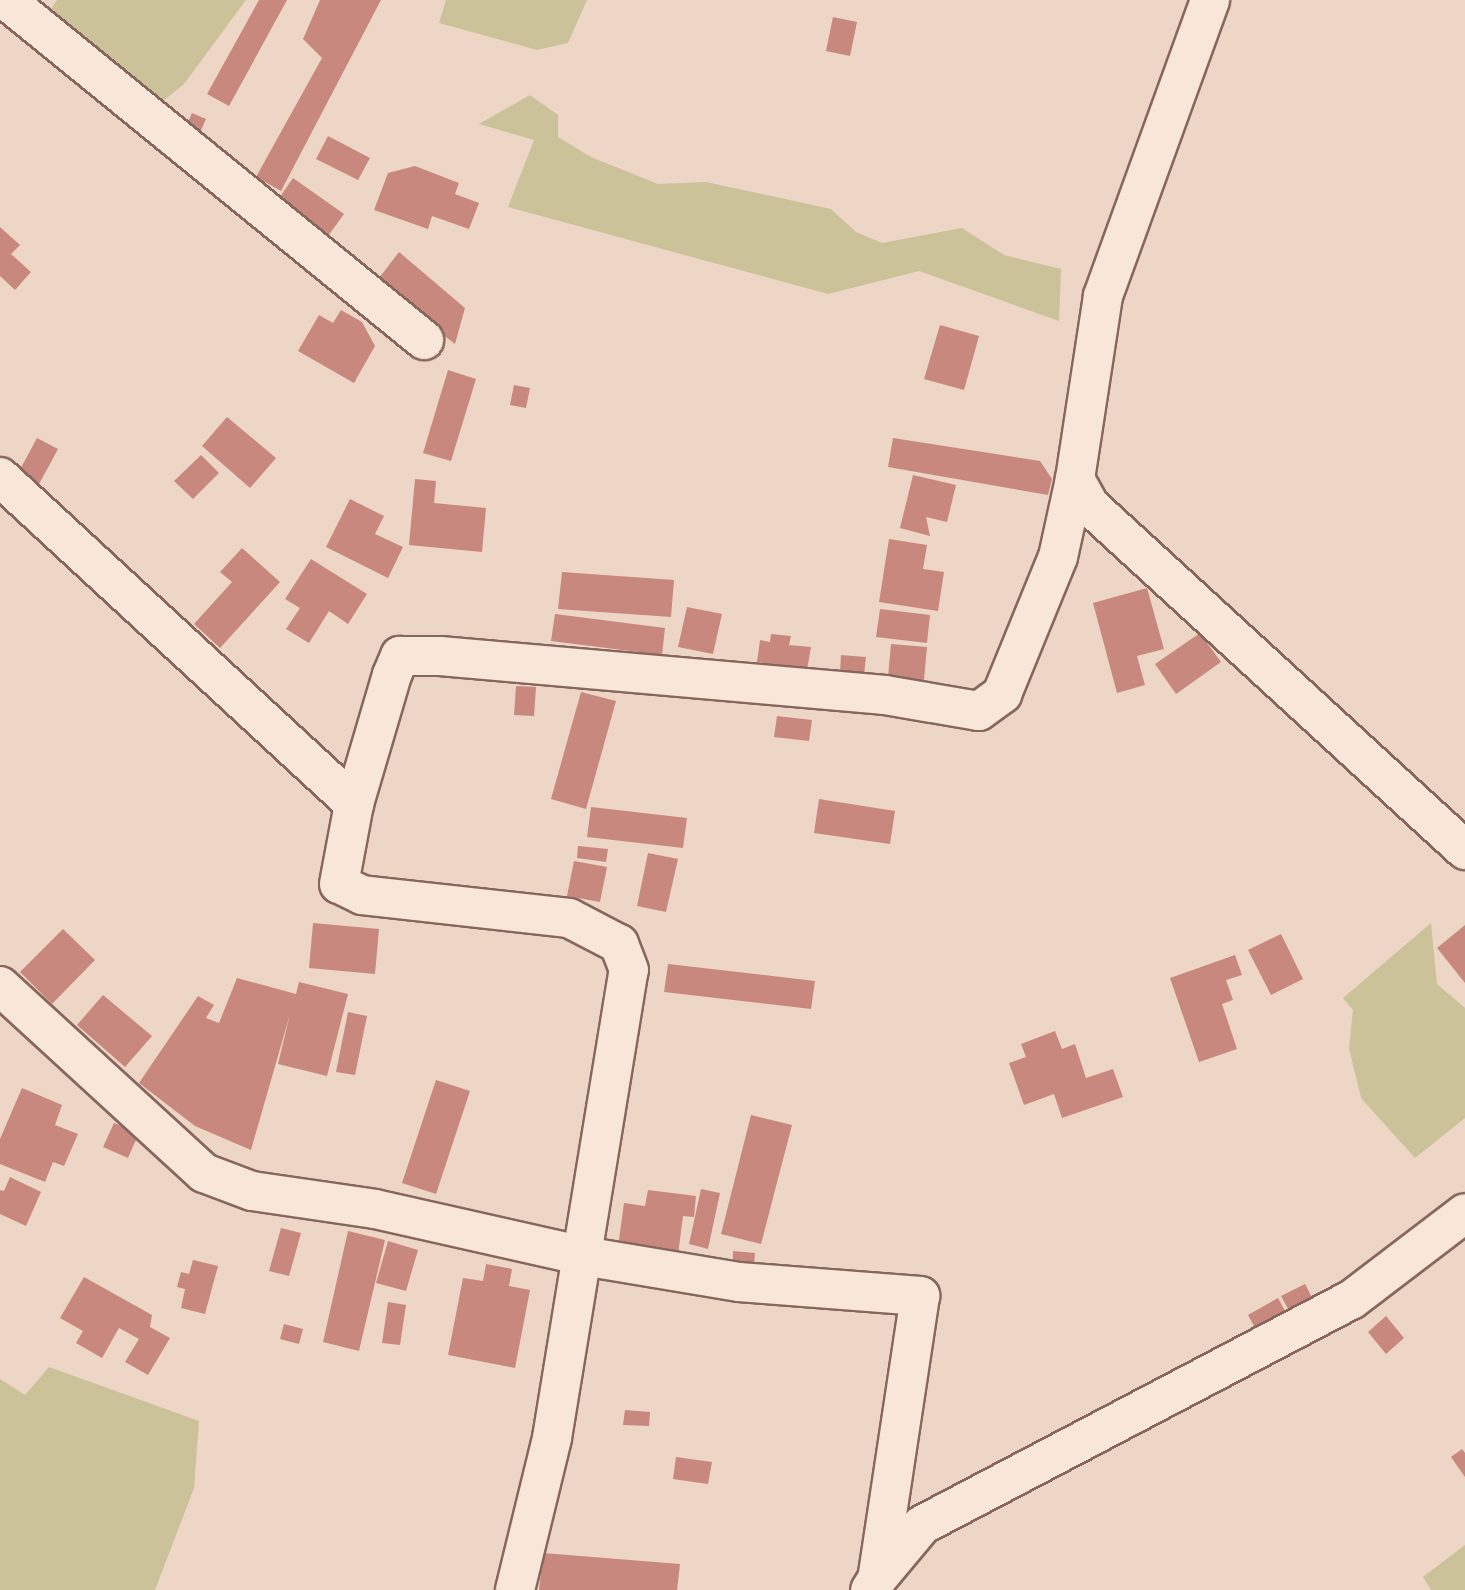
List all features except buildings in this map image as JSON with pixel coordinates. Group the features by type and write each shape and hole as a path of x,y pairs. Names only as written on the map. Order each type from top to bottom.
{"street":[{"path":"6,0 424,340"},
{"path":"515,1590 552,1438 629,970 626,955 619,943 595,928 569,918 362,895 339,884 354,804 400,656 885,695 979,711 1002,694 1058,556 1075,479 1103,296 1210,0"},
{"path":"0,477 354,804"},
{"path":"1075,479 1090,506 1460,836"},
{"path":"0,986 204,1173 252,1191 375,1209 583,1256 739,1282 920,1296 873,1585"},
{"path":"873,1585 922,1525 1351,1300 1465,1213"}],"shaded area":[{"path":"57,0 246,0 184,84 157,106 48,13"},
{"path":"446,0 587,0 568,43 537,50 439,23"},
{"path":"530,95 558,115 558,137 591,157 658,184 706,182 831,209 856,232 882,243 962,228 1004,255 1061,269 1059,321 919,271 828,294 508,207 534,140 479,124"},
{"path":"1431,923 1437,984 1465,1008 1465,1118 1415,1158 1361,1098 1349,1048 1353,1010 1343,998"},
{"path":"49,1367 199,1421 194,1488 155,1590 0,1590 0,1379 25,1395"},
{"path":"1465,1545 1465,1590 1431,1590 1423,1577"}]}
